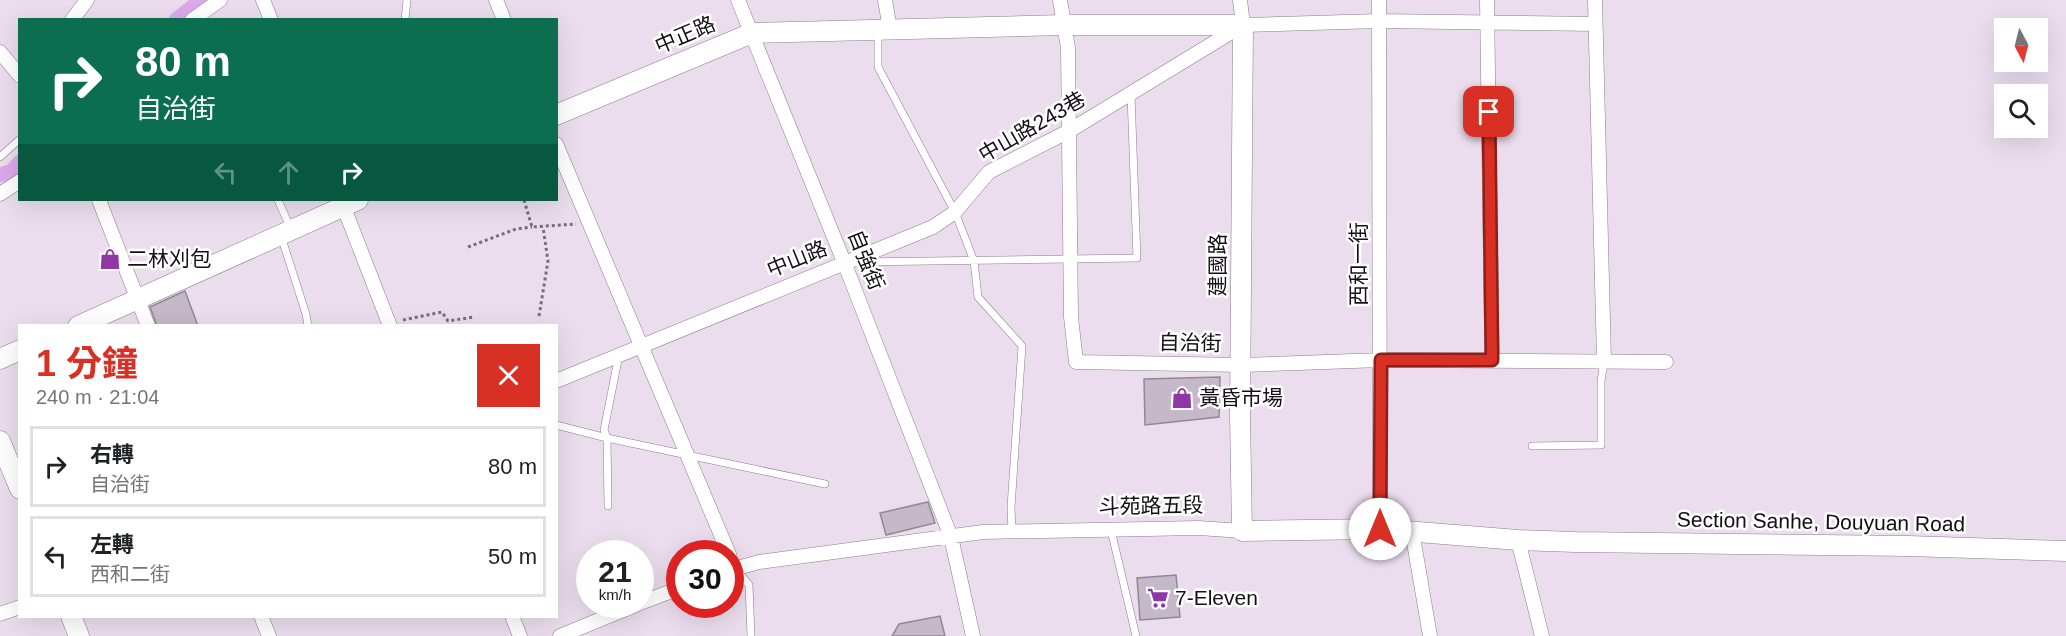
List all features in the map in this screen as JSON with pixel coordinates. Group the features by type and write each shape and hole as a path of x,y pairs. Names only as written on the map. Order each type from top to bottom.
{"main road":[{"name":"中正路","path":"558,113 752,33 1063,25 1243,25"},
{"name":"建國路","path":"1242,531 1243,25"},
{"path":"83,324 348,202"},
{"path":"0,359 18,351"},
{"path":"0,441 18,484"},
{"name":"斗苑路五段","path":"1242,531 1380,529 1575,542"},
{"name":"Section Sanhe, Douyuan Road","path":"1575,542 1908,546 2066,551"},
{"path":"73,618 80,636"}],"street":[{"path":"74,18 87,0"},
{"path":"197,18 220,0"},
{"path":"263,0 270,18"},
{"path":"496,0 503,18"},
{"name":"自強街","path":"738,0 844,262 951,537 973,636"},
{"path":"884,30 885,0"},
{"name":"自治街","path":"1060,0 1068,48 1071,317 1076,362 1242,365 1381,360 1666,362"},
{"name":"建國路","path":"1240,0 1243,25"},
{"name":"西和一街","path":"1379,0 1380,529"},
{"path":"1487,0 1492,360"},
{"path":"1595,0 1604,361"},
{"name":"中正路","path":"1243,25 1379,21 1595,24"},
{"name":"中山路243巷","path":"844,262 933,227 955,212 989,172 1069,131 1243,25"},
{"path":"0,52 18,74"},
{"path":"558,149 722,540"},
{"path":"0,194 18,182"},
{"path":"99,201 147,324"},
{"path":"348,202 390,324"},
{"name":"中山路","path":"558,380 844,262"},
{"name":"斗苑路五段","path":"744,562 759,562 983,532 1199,528 1242,531"},
{"path":"1412,531 1430,636"},
{"path":"1518,540 1542,636"},
{"path":"0,614 18,608"},
{"path":"262,618 269,636"},
{"path":"513,618 520,636"},
{"path":"560,636 604,618"}],"lane":[{"path":"405,18 407,0"},
{"path":"884,30 878,67 955,212 974,261 978,297 1022,346 1011,507 1012,532"},
{"name":"中山路","path":"844,262 1137,258 1131,95"},
{"path":"0,157 18,141"},
{"path":"278,201 308,324"},
{"path":"608,506 607,438 604,430 620,355"},
{"path":"1532,446 1602,445 1604,361"},
{"path":"558,425 607,438 825,484"},
{"path":"1111,530 1136,636"},
{"path":"744,579 749,585 751,636"}],"path":[{"path":"524,201 532,228"},
{"path":"468,247 516,229 590,223"},
{"path":"539,316 548,261 543,227"},
{"path":"390,324 442,312 448,321 474,317"}],"building":[{"path":"185,291 197,324 156,324 150,307"},
{"name":"黃昏市場","path":"1220,377 1219,417 1145,425 1144,379"},
{"path":"928,502 935,523 886,535 880,513"},
{"name":"7-Eleven","path":"1176,575 1180,617 1140,620 1137,578"},
{"path":"940,616 945,636 892,636 899,624"}],"waterway":[{"path":"178,18 201,0"},
{"path":"0,175 12,171 18,164"}],"place":[{"name":"二林刈包","path":"110,259"},
{"name":"黃昏市場","path":"1182,398"},
{"name":"7-Eleven","path":"1158,598"}],"route":[{"path":"1380,529 1381,360 1492,360 1489,112"}]}
